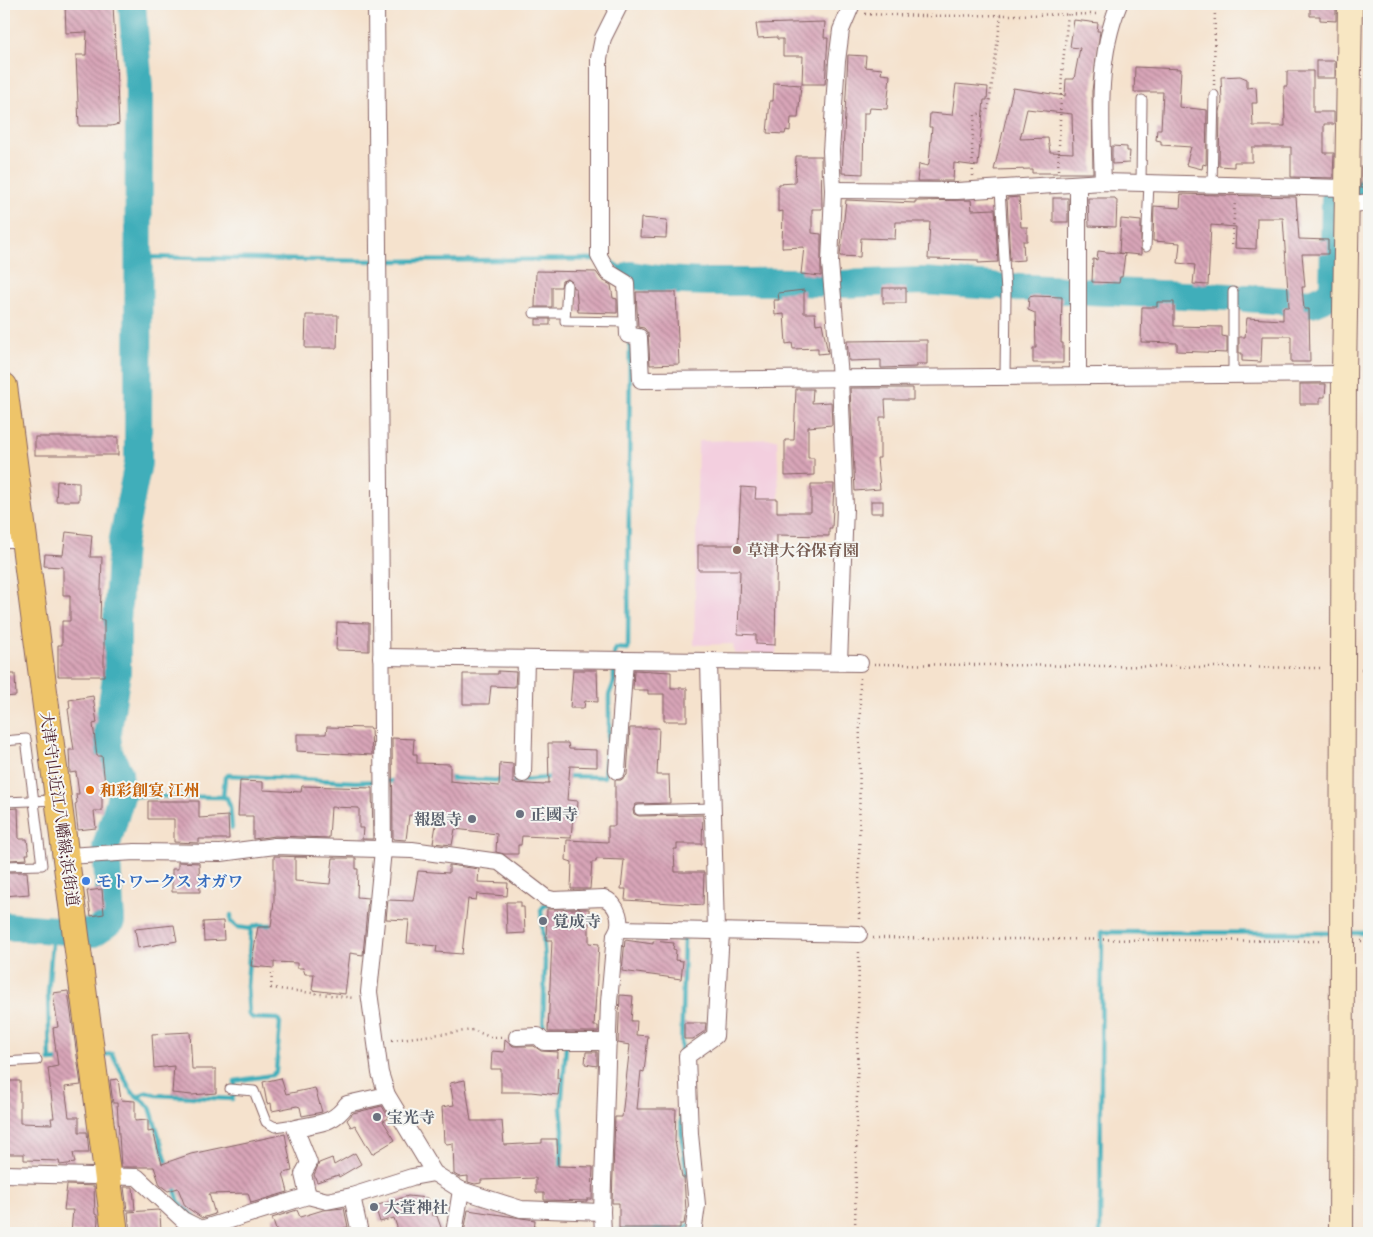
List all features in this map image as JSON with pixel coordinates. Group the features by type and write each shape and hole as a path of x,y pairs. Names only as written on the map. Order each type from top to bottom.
{"main road":[{"name":"大津守山近江八幡線;浜街道","path":"4,386 14,539 47,800 67,856 115,1233"}],"street":[{"path":"376,4 383,850 370,1000 380,1074 387,1095 434,1173 462,1190 521,1208 602,1212"},
{"path":"620,4 603,38 599,58 599,256 608,272 626,283 628,335 639,337 641,380 1344,374"},
{"path":"1341,1233 1344,374 1350,4"},
{"path":"839,662 846,508 840,377 830,263 833,190 831,151 836,61 842,30 850,8"},
{"path":"1103,182 1102,80 1116,9"},
{"path":"833,190 973,190 1103,182 1236,187 1346,197 1369,202"},
{"path":"1070,185 1078,375"},
{"path":"381,657 839,662 860,664"},
{"path":"523,774 526,659"},
{"path":"617,771 625,660"},
{"path":"693,1233 697,1205 690,1134 687,1056 715,1036 718,932 708,662"},
{"path":"67,856 135,852 221,853 275,846 412,850 499,862 546,898 553,900 604,898 610,901 619,914 620,929 615,935 608,1042 602,1212 603,1233"},
{"path":"620,929 864,936"},
{"path":"517,1036 538,1036 544,1042 608,1042"},
{"path":"308,1196 303,1174 309,1162 295,1128 332,1120 339,1116 347,1104 387,1095"},
{"path":"4,1174 107,1175 137,1178 183,1220 201,1228 308,1196 327,1201 352,1196 412,1177 434,1173"},
{"path":"454,1233 462,1190"},
{"path":"352,1196 360,1233"}],"lane":[{"path":"1212,186 1214,95"},
{"path":"1142,100 1146,247"},
{"path":"1000,189 1006,293 1005,376"},
{"path":"566,285 565,321 627,322"},
{"path":"1233,374 1234,292"},
{"path":"534,313 565,312"},
{"path":"4,741 26,739 47,800 42,865 4,866"},
{"path":"4,802 47,800"},
{"path":"639,810 712,808"},
{"path":"4,1062 37,1060"},
{"path":"230,1089 254,1090 266,1122 274,1127 288,1125 295,1128"}],"path":[{"path":"1214,95 1215,4"},
{"path":"850,8 923,16 1068,14 1116,9"},
{"path":"973,190 972,144 975,115 987,111 989,106 1001,14"},
{"path":"1068,14 1062,73 1058,177 1070,185"},
{"path":"1232,245 1236,187"},
{"path":"860,664 1369,669"},
{"path":"864,936 1369,941"},
{"path":"272,973 271,988 370,1000"},
{"path":"375,1042 473,1030 490,1037 517,1036"}],"shaded area":[{"name":"草津大谷保育園","path":"777,439 780,521 776,654 734,654 733,644 694,645 698,441"}],"building":[{"path":"65,4 113,4 119,124 111,126 79,126 76,55 86,55 87,32 66,33"},
{"path":"1310,4 1336,4 1336,21 1320,20 1320,16 1310,16"},
{"path":"1074,20 1098,23 1097,31 1100,31 1092,91 1093,173 1032,173 1032,169 994,170 1013,88 1065,96 1066,79 1074,79 1080,48 1070,47","holes":["1027,109 1072,114 1073,153 1050,152 1048,138 1020,139"]},
{"path":"825,22 824,38 828,38 825,84 802,84 803,56 783,56 783,39 777,39 777,37 758,38 756,24"},
{"path":"848,55 866,56 865,67 882,69 881,74 890,75 887,109 870,108 869,113 864,113 863,174 842,173"},
{"path":"1316,61 1335,61 1335,78 1316,78"},
{"path":"1135,67 1181,69 1179,107 1207,110 1206,165 1203,164 1202,169 1186,165 1191,147 1161,145 1161,141 1156,140 1157,129 1161,129 1163,92 1134,92"},
{"path":"1287,71 1313,71 1313,112 1334,112 1334,124 1324,124 1324,153 1334,153 1333,178 1291,177 1291,147 1252,147 1252,162 1234,162 1234,167 1219,166 1220,112 1222,102 1221,77 1240,76 1247,79 1247,88 1256,87 1257,103 1252,103 1253,126 1285,126 1284,86 1287,86"},
{"path":"774,83 801,85 798,118 791,118 790,131 786,130 785,134 767,133 770,101 773,101"},
{"path":"956,84 988,87 987,100 984,100 978,166 954,163 953,181 917,181 919,164 928,166 929,163 932,127 929,127 930,113 952,115"},
{"path":"1112,146 1127,147 1127,151 1130,151 1129,163 1112,164"},
{"path":"796,156 821,156 822,209 812,209 812,233 821,234 821,276 801,274 804,247 782,248 783,211 778,212 778,184 795,183"},
{"path":"1361,167 1369,167 1369,188 1361,188"},
{"path":"1181,194 1296,197 1299,239 1328,240 1328,254 1302,254 1305,287 1302,287 1304,309 1309,309 1310,362 1291,362 1291,336 1262,336 1261,362 1242,361 1242,353 1239,353 1239,337 1245,337 1247,318 1283,320 1283,307 1289,307 1283,218 1257,218 1256,249 1235,248 1236,227 1211,225 1208,285 1193,284 1195,265 1178,263 1180,243 1153,241 1154,206 1180,208"},
{"path":"1019,197 1021,227 1027,227 1027,241 1023,241 1024,260 1010,261 1007,198"},
{"path":"1053,198 1068,198 1068,222 1053,222"},
{"path":"1088,198 1115,198 1117,201 1116,227 1089,226"},
{"path":"846,200 915,203 915,201 971,200 972,210 995,209 998,262 978,263 978,260 928,259 930,222 896,222 895,239 861,238 860,257 840,256"},
{"path":"641,218 667,220 666,238 640,237"},
{"path":"1121,219 1141,221 1141,255 1119,253"},
{"path":"1098,251 1125,254 1122,277 1120,277 1119,283 1092,282 1093,259 1097,260"},
{"path":"536,271 596,272 602,280 611,285 613,298 617,299 617,313 578,312 576,288 573,288 572,282 568,279 562,281 561,287 552,287 552,307 535,307"},
{"path":"883,288 906,288 906,303 883,303"},
{"path":"804,290 804,313 815,313 816,324 822,323 828,353 818,354 818,348 793,349 792,343 786,344 784,314 775,315 774,300 779,300 778,293"},
{"path":"636,292 676,292 679,364 650,365 648,333 644,328 638,327"},
{"path":"1029,297 1062,297 1061,343 1063,343 1063,363 1033,363 1033,348 1036,348 1035,313 1028,310"},
{"path":"1157,302 1174,302 1174,326 1222,327 1222,336 1227,337 1227,353 1177,351 1177,343 1141,342 1142,307 1157,307"},
{"path":"306,315 338,315 337,348 305,348"},
{"path":"536,319 550,319 550,325 536,325"},
{"path":"927,340 927,364 917,364 917,367 881,368 881,360 849,361 847,341"},
{"path":"1300,384 1326,384 1325,397 1320,397 1320,404 1300,404"},
{"path":"850,388 913,388 913,400 885,400 886,417 880,417 880,458 877,458 880,489 855,491"},
{"path":"796,389 813,389 812,403 831,402 832,425 808,427 808,458 814,458 814,475 785,476 785,440 794,440"},
{"path":"35,437 118,437 118,455 35,455"},
{"path":"57,481 79,482 79,501 56,501"},
{"path":"811,484 834,484 832,528 829,528 829,536 777,535 775,645 756,644 756,635 738,634 740,570 698,570 698,545 738,545 741,487 756,488 755,499 777,499 777,512 811,512"},
{"path":"871,501 883,501 883,513 871,513"},
{"path":"66,532 92,535 90,557 102,557 100,620 104,620 104,676 58,676 58,645 62,645 62,621 70,621 70,595 63,595 63,567 44,566 45,554 63,555"},
{"path":"337,622 369,623 369,651 336,650"},
{"path":"573,670 597,670 598,702 585,701 584,708 570,708"},
{"path":"634,670 671,672 671,688 687,688 687,721 664,721 664,694 648,694 648,690 633,690"},
{"path":"498,671 516,672 515,687 491,686 489,704 463,704 463,674 498,674"},
{"path":"4,674 15,674 16,696 4,697"},
{"path":"93,696 97,723 93,724 97,756 102,756 106,794 102,794 102,811 94,811 96,828 78,830 75,804 77,803 76,794 79,794 76,772 70,773 69,750 74,750 68,709 70,708 69,700"},
{"path":"327,727 371,728 372,755 297,751 297,734 326,734"},
{"path":"630,728 659,728 657,775 669,775 670,803 636,804 633,810 634,814 639,816 703,815 702,844 677,844 677,849 674,849 675,872 704,872 703,905 625,900 626,889 621,889 624,860 596,859 596,862 592,862 590,889 571,889 572,862 566,860 567,840 608,842 608,826 615,826 615,780 621,780 627,775"},
{"path":"392,738 414,739 413,754 417,754 417,763 450,764 450,781 499,786 500,763 513,764 513,783 544,785 549,783 548,743 568,743 569,749 597,750 597,767 570,766 567,800 578,801 577,816 573,815 571,838 522,836 521,845 518,845 518,854 504,854 496,852 497,834 455,829 452,845 433,843 437,819 409,815 406,840 393,839"},
{"path":"240,781 263,782 263,790 301,792 302,786 372,788 373,839 362,839 363,828 359,828 359,808 331,807 329,838 275,836 253,839 253,816 238,816"},
{"path":"148,801 199,801 199,818 228,816 229,839 199,839 199,843 174,842 174,819 148,819"},
{"path":"18,808 19,839 27,839 29,854 26,854 27,859 9,860 7,831 4,831 4,809"},
{"path":"274,856 307,857 295,857 295,881 330,884 333,858 356,858 356,869 358,869 357,897 368,898 363,955 350,953 345,994 312,990 314,974 305,974 303,968 297,968 297,963 274,962 274,968 251,966 258,927 271,927 274,901"},
{"path":"178,862 199,863 200,892 172,892 172,869 178,869"},
{"path":"449,865 479,869 478,882 508,883 507,896 477,894 476,900 468,899 462,954 436,952 437,946 407,943 409,920 386,919 388,900 413,901 418,871 449,873"},
{"path":"4,872 27,872 29,894 4,896"},
{"path":"102,889 104,914 91,916 87,891"},
{"path":"506,902 521,902 521,907 524,907 525,933 507,934"},
{"path":"547,909 589,909 589,943 599,944 594,1026 598,1026 598,1032 548,1032 552,940 546,940"},
{"path":"223,921 224,940 204,941 203,922"},
{"path":"174,925 177,941 138,948 135,929"},
{"path":"625,940 653,944 653,941 674,943 673,949 676,950 675,960 683,961 681,979 622,971"},
{"path":"68,991 81,1085 65,1087 69,1117 79,1117 79,1132 87,1132 89,1153 73,1153 75,1163 60,1165 59,1161 24,1160 24,1154 4,1154 6,1081 20,1081 20,1123 52,1124 51,1118 54,1118 48,1068 58,1066 53,1028 58,1027 53,993"},
{"path":"620,995 633,996 631,1021 637,1021 636,1035 648,1036 644,1072 641,1071 637,1109 676,1109 675,1141 682,1177 684,1177 686,1211 684,1224 680,1224 680,1228 619,1228 619,1203 612,1203 615,1117 622,1117 630,1045 618,1043"},
{"path":"684,1023 706,1023 705,1031 693,1039 684,1039"},
{"path":"190,1032 192,1069 216,1069 216,1093 192,1095 172,1093 174,1066 154,1068 152,1034"},
{"path":"505,1039 513,1046 534,1046 541,1051 558,1052 557,1078 560,1078 558,1095 531,1092 501,1092 501,1069 491,1069 492,1051 504,1052"},
{"path":"586,1052 597,1052 597,1066 585,1064"},
{"path":"281,1078 286,1094 315,1088 322,1112 302,1116 300,1107 297,1106 272,1111 271,1103 267,1104 263,1082"},
{"path":"118,1079 121,1100 135,1101 135,1121 148,1120 148,1132 153,1131 162,1164 191,1154 285,1134 292,1171 283,1173 288,1192 251,1203 248,1193 209,1194 215,1214 202,1218 185,1206 178,1188 168,1191 160,1185 154,1167 121,1167 117,1103 113,1103 110,1080"},
{"path":"465,1080 471,1121 502,1121 504,1145 542,1143 542,1139 557,1139 558,1166 593,1167 592,1199 587,1199 587,1201 544,1200 544,1193 536,1193 536,1178 481,1180 481,1183 475,1184 468,1182 468,1176 459,1177 454,1174 453,1143 447,1144 444,1142 442,1107 454,1105 450,1083"},
{"path":"382,1106 389,1118 383,1121 395,1140 372,1154 355,1125 351,1127 347,1120 353,1113"},
{"path":"355,1153 361,1164 339,1177 338,1175 317,1182 314,1175 319,1163 332,1158 334,1165"},
{"path":"67,1185 94,1186 95,1214 98,1218 97,1233 71,1232 73,1210 64,1210"},
{"path":"124,1187 133,1187 135,1210 127,1210"},
{"path":"408,1196 427,1198 432,1215 437,1216 443,1233 399,1233 394,1218 380,1222 375,1206"},
{"path":"344,1208 348,1227 331,1231 332,1233 277,1233 272,1218 297,1210 300,1217 323,1210"},
{"path":"158,1210 160,1212 161,1233 130,1233 128,1212"},
{"path":"468,1210 535,1220 534,1233 494,1230 494,1233 464,1233"}],"waterway":[{"path":"4,926 93,933 111,921 106,847 121,796 119,773 109,753 107,736 117,672 117,621 122,544 138,463 139,87 132,4"},
{"path":"1359,194 1369,192"},
{"path":"1246,298 1311,303 1333,294 1335,198"},
{"path":"138,257 374,261"},
{"path":"382,261 596,259"},
{"path":"607,259 631,275 631,281"},
{"path":"631,275 654,279 701,282 820,283"},
{"path":"842,284 923,281 993,286"},
{"path":"1007,287 1066,290"},
{"path":"1088,291 1230,297"},
{"path":"614,657 615,648 628,649 630,338"},
{"path":"564,776 604,777 609,726 609,695 614,682 614,664"},
{"path":"121,796 223,797 225,777 228,775 355,782 397,781"},
{"path":"444,778 512,781 554,777"},
{"path":"223,797 227,798 230,806 232,828"},
{"path":"543,1034 545,962 541,910 545,905 549,905"},
{"path":"231,915 231,922 237,927 251,929"},
{"path":"139,1097 143,1094 151,1093 156,1095 232,1099 235,1093 235,1081 272,1075 276,1071 280,1023 278,1019 253,1018 249,1015 247,986 251,928 258,925 276,925"},
{"path":"53,931 48,993 50,1061 61,1060"},
{"path":"1100,1232 1102,932 1335,933"},
{"path":"1348,933 1369,933"},
{"path":"636,937 684,939 681,1055"},
{"path":"561,1170 563,1130 561,1108 566,1046"},
{"path":"101,1055 112,1054 131,1091 150,1107 168,1166"},
{"path":"680,1088 682,1139 687,1175"},
{"path":"173,1183 179,1202 197,1220"},
{"path":"613,1233 617,1231 682,1230 689,1225"}],"place":[{"name":"草津大谷保育園","path":"737,550"},
{"name":"和彩創宴 江州","path":"90,790"},
{"name":"正國寺","path":"520,814"},
{"name":"報恩寺","path":"472,819"},
{"name":"モトワークス オガワ","path":"86,881"},
{"name":"覚成寺","path":"543,921"},
{"name":"宝光寺","path":"377,1117"},
{"name":"大萱神社","path":"374,1207"}]}
